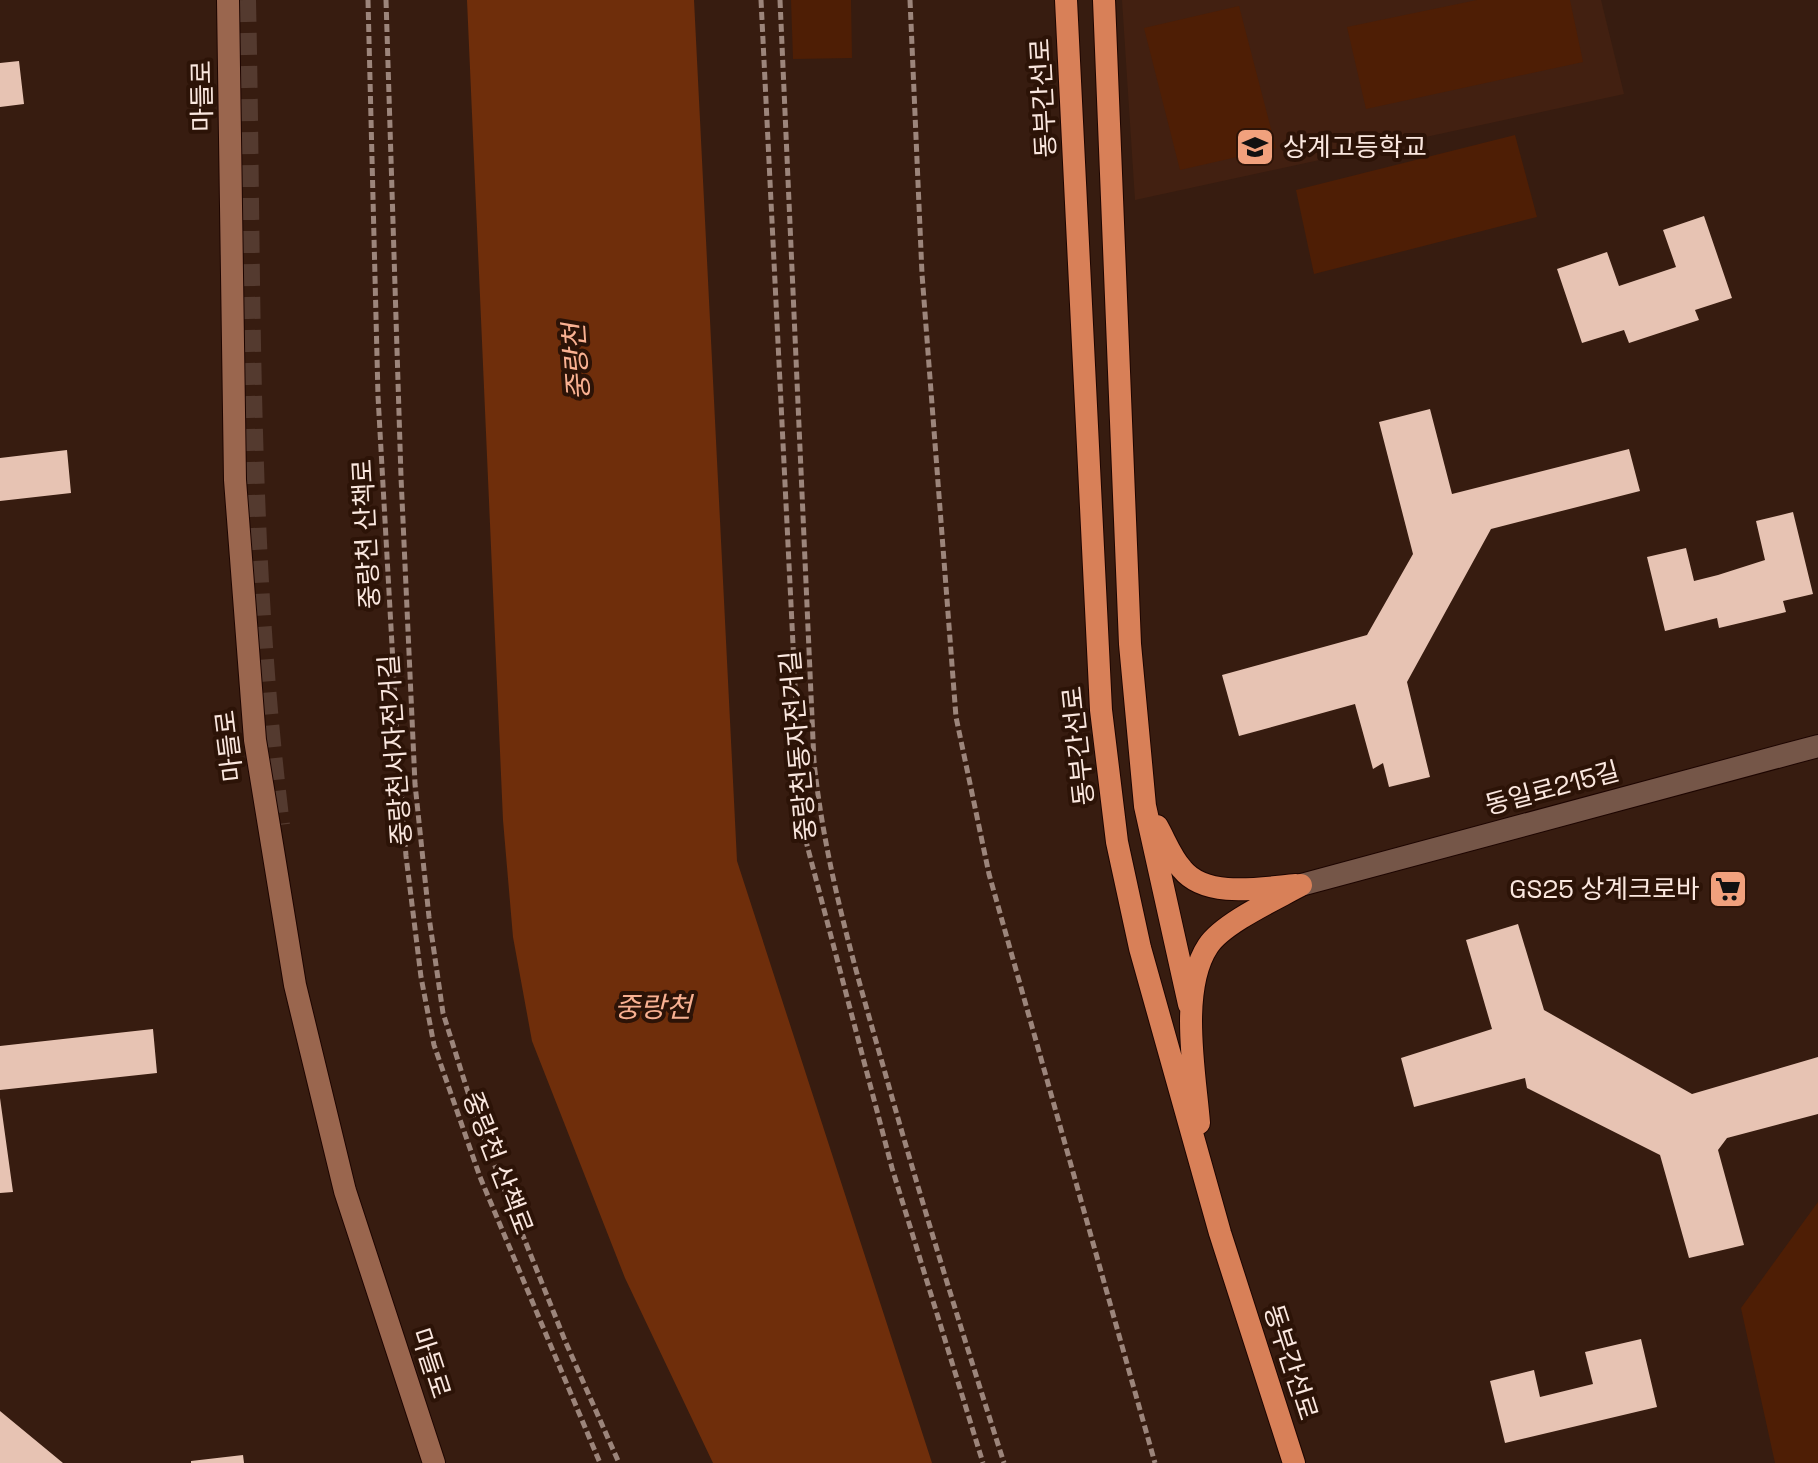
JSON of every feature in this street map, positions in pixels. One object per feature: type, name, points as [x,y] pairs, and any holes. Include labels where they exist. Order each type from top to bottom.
[{"type":"highway","name":"동부간선로","points":[[1066,0],[1100,695],[1115,827],[1140,948],[1204,1176],[1294,1463]]},
{"type":"highway","points":[[1104,0],[1125,562],[1145,806],[1189,1004],[1204,1176]]},
{"type":"highway","points":[[1145,806],[1183,871],[1205,884],[1243,890],[1301,885]]},
{"type":"highway","points":[[1189,1004],[1208,946],[1236,923],[1301,885]]},
{"type":"main road","name":"마들로","points":[[228,0],[235,480],[255,740],[295,985],[345,1191],[434,1463]]},
{"type":"street","name":"동일로215길","points":[[1301,885],[1818,746]]},
{"type":"path","name":"중랑천 산책로","points":[[368,0],[378,396],[397,734],[421,977],[434,1045],[475,1163],[600,1463]]},
{"type":"path","name":"중랑천서자전거길","points":[[386,0],[400,461],[415,784],[443,1013],[477,1121],[566,1343],[619,1463]]},
{"type":"path","points":[[761,0],[802,826],[892,1168],[983,1463]]},
{"type":"path","name":"중랑천동자전거길","points":[[780,0],[811,700],[819,814],[835,889],[876,1043],[933,1242],[1004,1463]]},
{"type":"path","points":[[910,0],[922,274],[956,717],[989,874],[1155,1463]]},
{"type":"shaded area","points":[[791,0],[851,0],[852,58],[793,59]]},
{"type":"shaded area","name":"상계고등학교","points":[[1122,0],[1601,0],[1624,94],[1135,200]]},
{"type":"shaded area","points":[[1477,0],[1570,0],[1583,62],[1366,109],[1347,27]]},
{"type":"shaded area","points":[[1239,6],[1276,148],[1180,170],[1144,28]]},
{"type":"shaded area","points":[[1515,135],[1537,217],[1314,274],[1296,190]]},
{"type":"shaded area","points":[[1818,1202],[1818,1463],[1775,1463],[1741,1308]]},
{"type":"water","name":"중랑천","points":[[467,0],[694,0],[737,861],[932,1463],[713,1463],[625,1278],[532,1041],[513,937],[503,820]]},
{"type":"building","points":[[19,61],[24,104],[0,107],[0,63]]},
{"type":"building","points":[[1704,216],[1732,298],[1695,310],[1699,320],[1629,343],[1624,330],[1582,343],[1557,269],[1607,252],[1619,286],[1676,267],[1663,230]]},
{"type":"building","points":[[1430,409],[1452,494],[1629,449],[1640,491],[1491,529],[1407,682],[1430,777],[1389,787],[1383,763],[1373,769],[1355,704],[1239,736],[1222,675],[1367,635],[1413,554],[1379,422]]},
{"type":"building","points":[[67,450],[71,493],[0,501],[0,458]]},
{"type":"building","points":[[1793,512],[1813,594],[1783,601],[1786,612],[1719,628],[1717,618],[1665,631],[1647,557],[1686,548],[1694,581],[1718,575],[1765,560],[1756,521]]},
{"type":"building","points":[[1518,924],[1544,1010],[1692,1094],[1818,1057],[1818,1114],[1727,1138],[1718,1150],[1744,1245],[1689,1258],[1660,1155],[1527,1088],[1525,1078],[1414,1107],[1401,1058],[1492,1029],[1466,940]]},
{"type":"building","points":[[153,1029],[157,1073],[0,1090],[0,1046]]},
{"type":"building","points":[[0,1098],[13,1192],[0,1193]]},
{"type":"building","points":[[1641,1339],[1657,1407],[1505,1443],[1490,1381],[1534,1370],[1540,1397],[1593,1384],[1585,1352]]},
{"type":"building","points":[[0,1411],[63,1463],[0,1463]]},
{"type":"building","points":[[243,1455],[244,1463],[191,1463],[191,1461]]},
{"type":"tunnel","points":[[245,0],[255,517],[260,620],[279,825]]},
{"type":"place","name":"상계고등학교","points":[[1255,147]]},
{"type":"place","name":"GS25 상계크로바","points":[[1728,889]]}]
